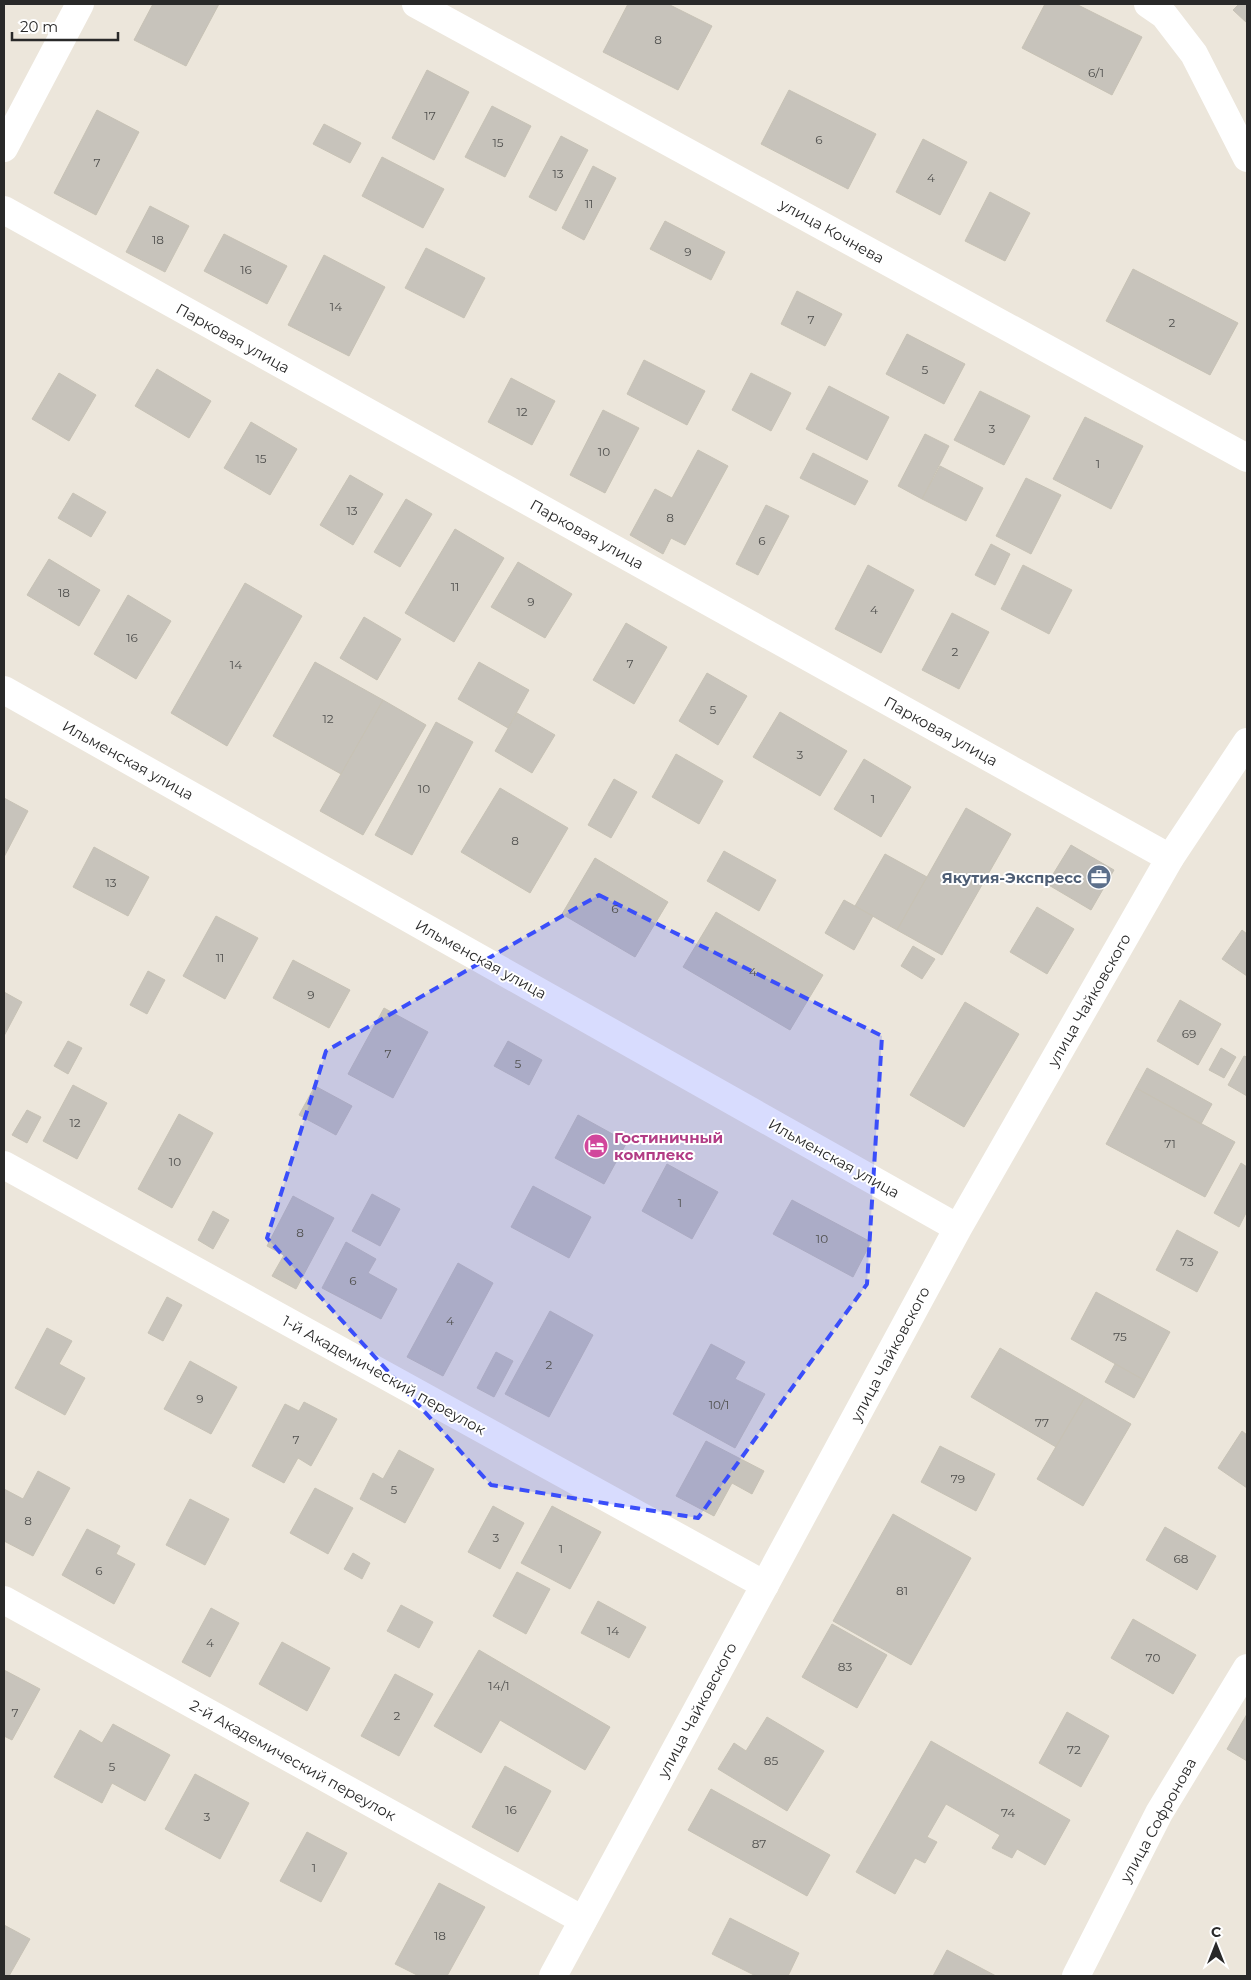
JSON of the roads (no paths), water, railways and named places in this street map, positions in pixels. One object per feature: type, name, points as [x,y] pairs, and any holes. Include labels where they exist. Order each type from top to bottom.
[{"type":"street","points":[[4,148],[80,4]]},
{"type":"street","name":"улица Кочнева","points":[[416,4],[1247,458]]},
{"type":"street","points":[[1148,4],[1164,15],[1194,54],[1247,158]]},
{"type":"street","name":"Парковая улица","points":[[4,210],[1170,858]]},
{"type":"street","name":"Ильменская улица","points":[[4,690],[958,1228]]},
{"type":"street","name":"улица Чайковского","points":[[553,1976],[958,1228],[1170,858],[1247,742]]},
{"type":"street","name":"1-й Академический переулок","points":[[4,1165],[765,1585]]},
{"type":"street","name":"2-й Академический переулок","points":[[4,1600],[583,1920]]},
{"type":"street","name":"улица Софронова","points":[[1076,1976],[1159,1813],[1247,1668]]},
{"type":"place","name":"Якутия-Экспресс","points":[[1099,877]]},
{"type":"place","name":"Гостиничный комплекс","points":[[596,1146]]}]
